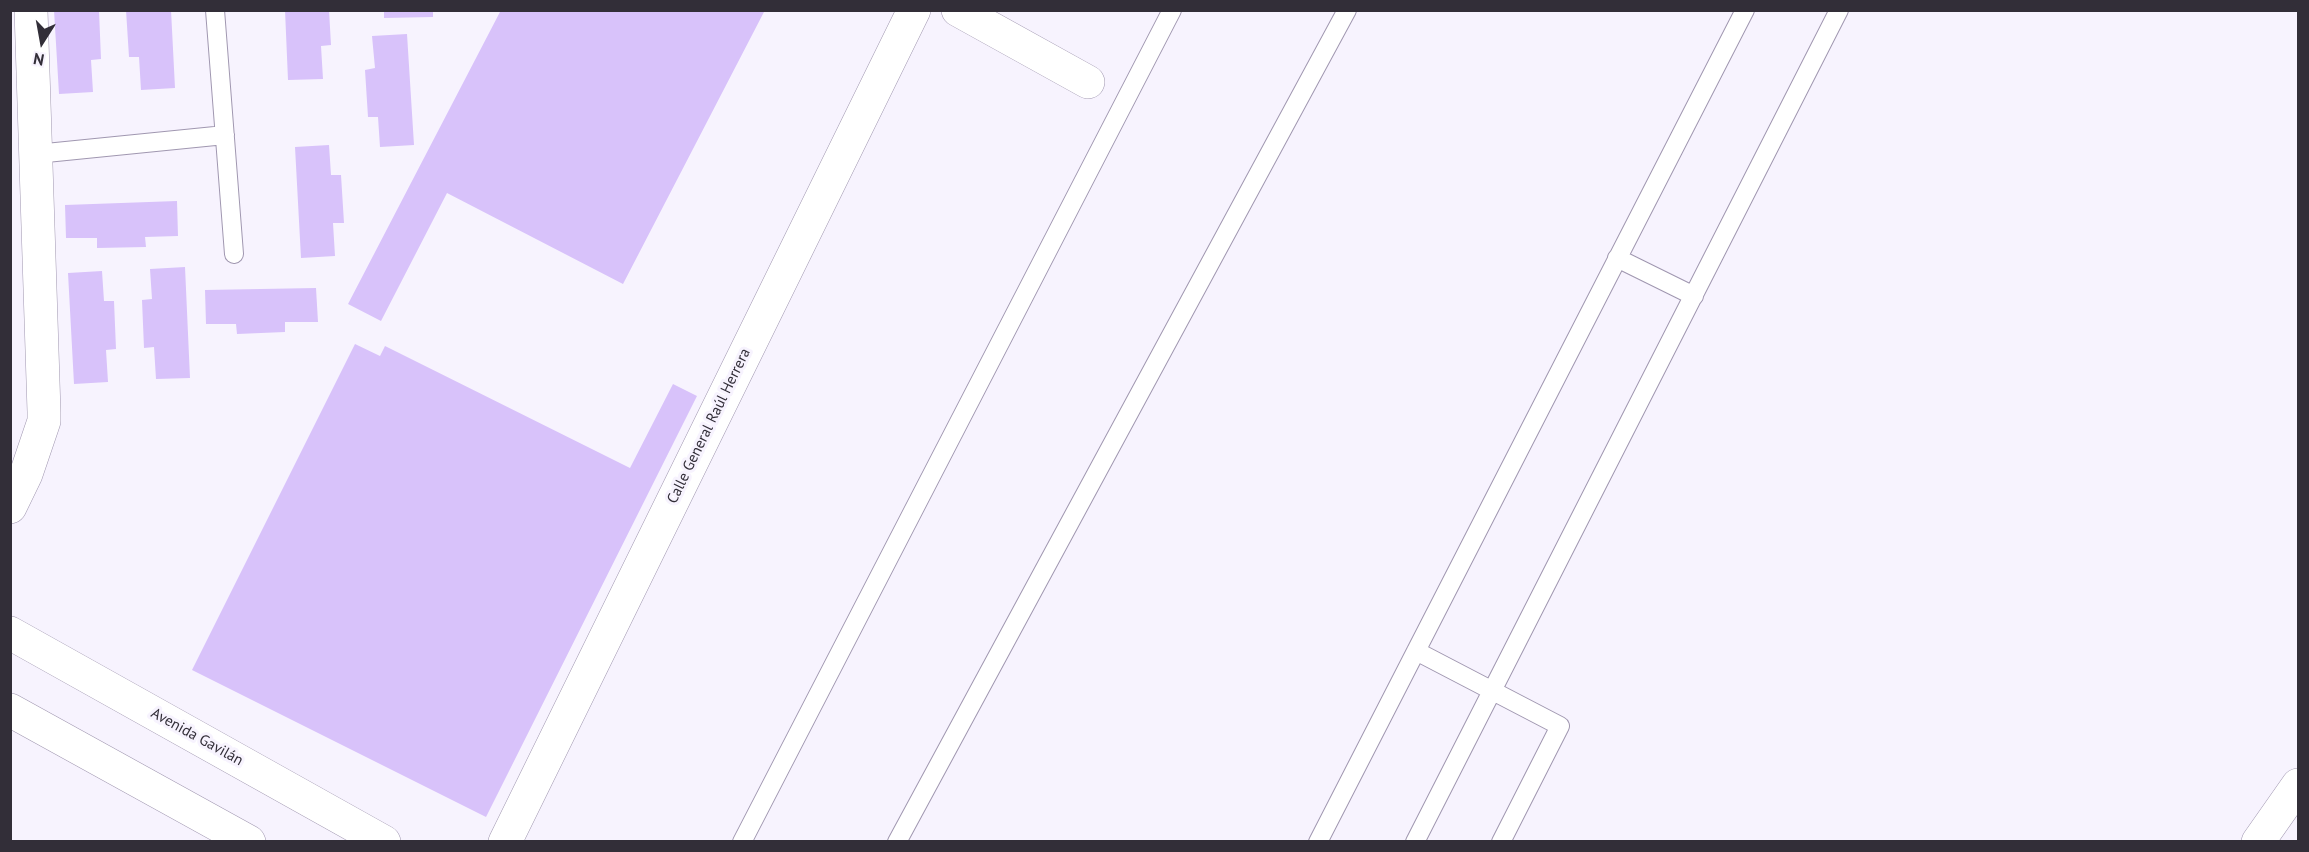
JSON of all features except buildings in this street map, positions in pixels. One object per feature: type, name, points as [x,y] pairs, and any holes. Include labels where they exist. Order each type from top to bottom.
[{"type":"street","points":[[10,507],[26,474],[44,421],[31,10]]},
{"type":"street","name":"Calle General Raúl Herrera","points":[[505,842],[914,10]]},
{"type":"street","points":[[958,10],[1088,82]]},
{"type":"street","name":"Avenida Gavilán","points":[[10,633],[384,842]]},
{"type":"street","points":[[10,710],[249,842]]},
{"type":"street","points":[[2258,842],[2298,785]]},
{"type":"lane","points":[[215,10],[234,254]]},
{"type":"lane","points":[[742,842],[1172,10]]},
{"type":"lane","points":[[897,842],[1347,10]]},
{"type":"lane","points":[[1318,842],[1745,10]]},
{"type":"lane","points":[[1415,842],[1839,10]]},
{"type":"lane","points":[[36,154],[225,135]]},
{"type":"lane","points":[[1617,258],[1694,296]]},
{"type":"lane","points":[[1416,651],[1560,726],[1501,842]]}]
